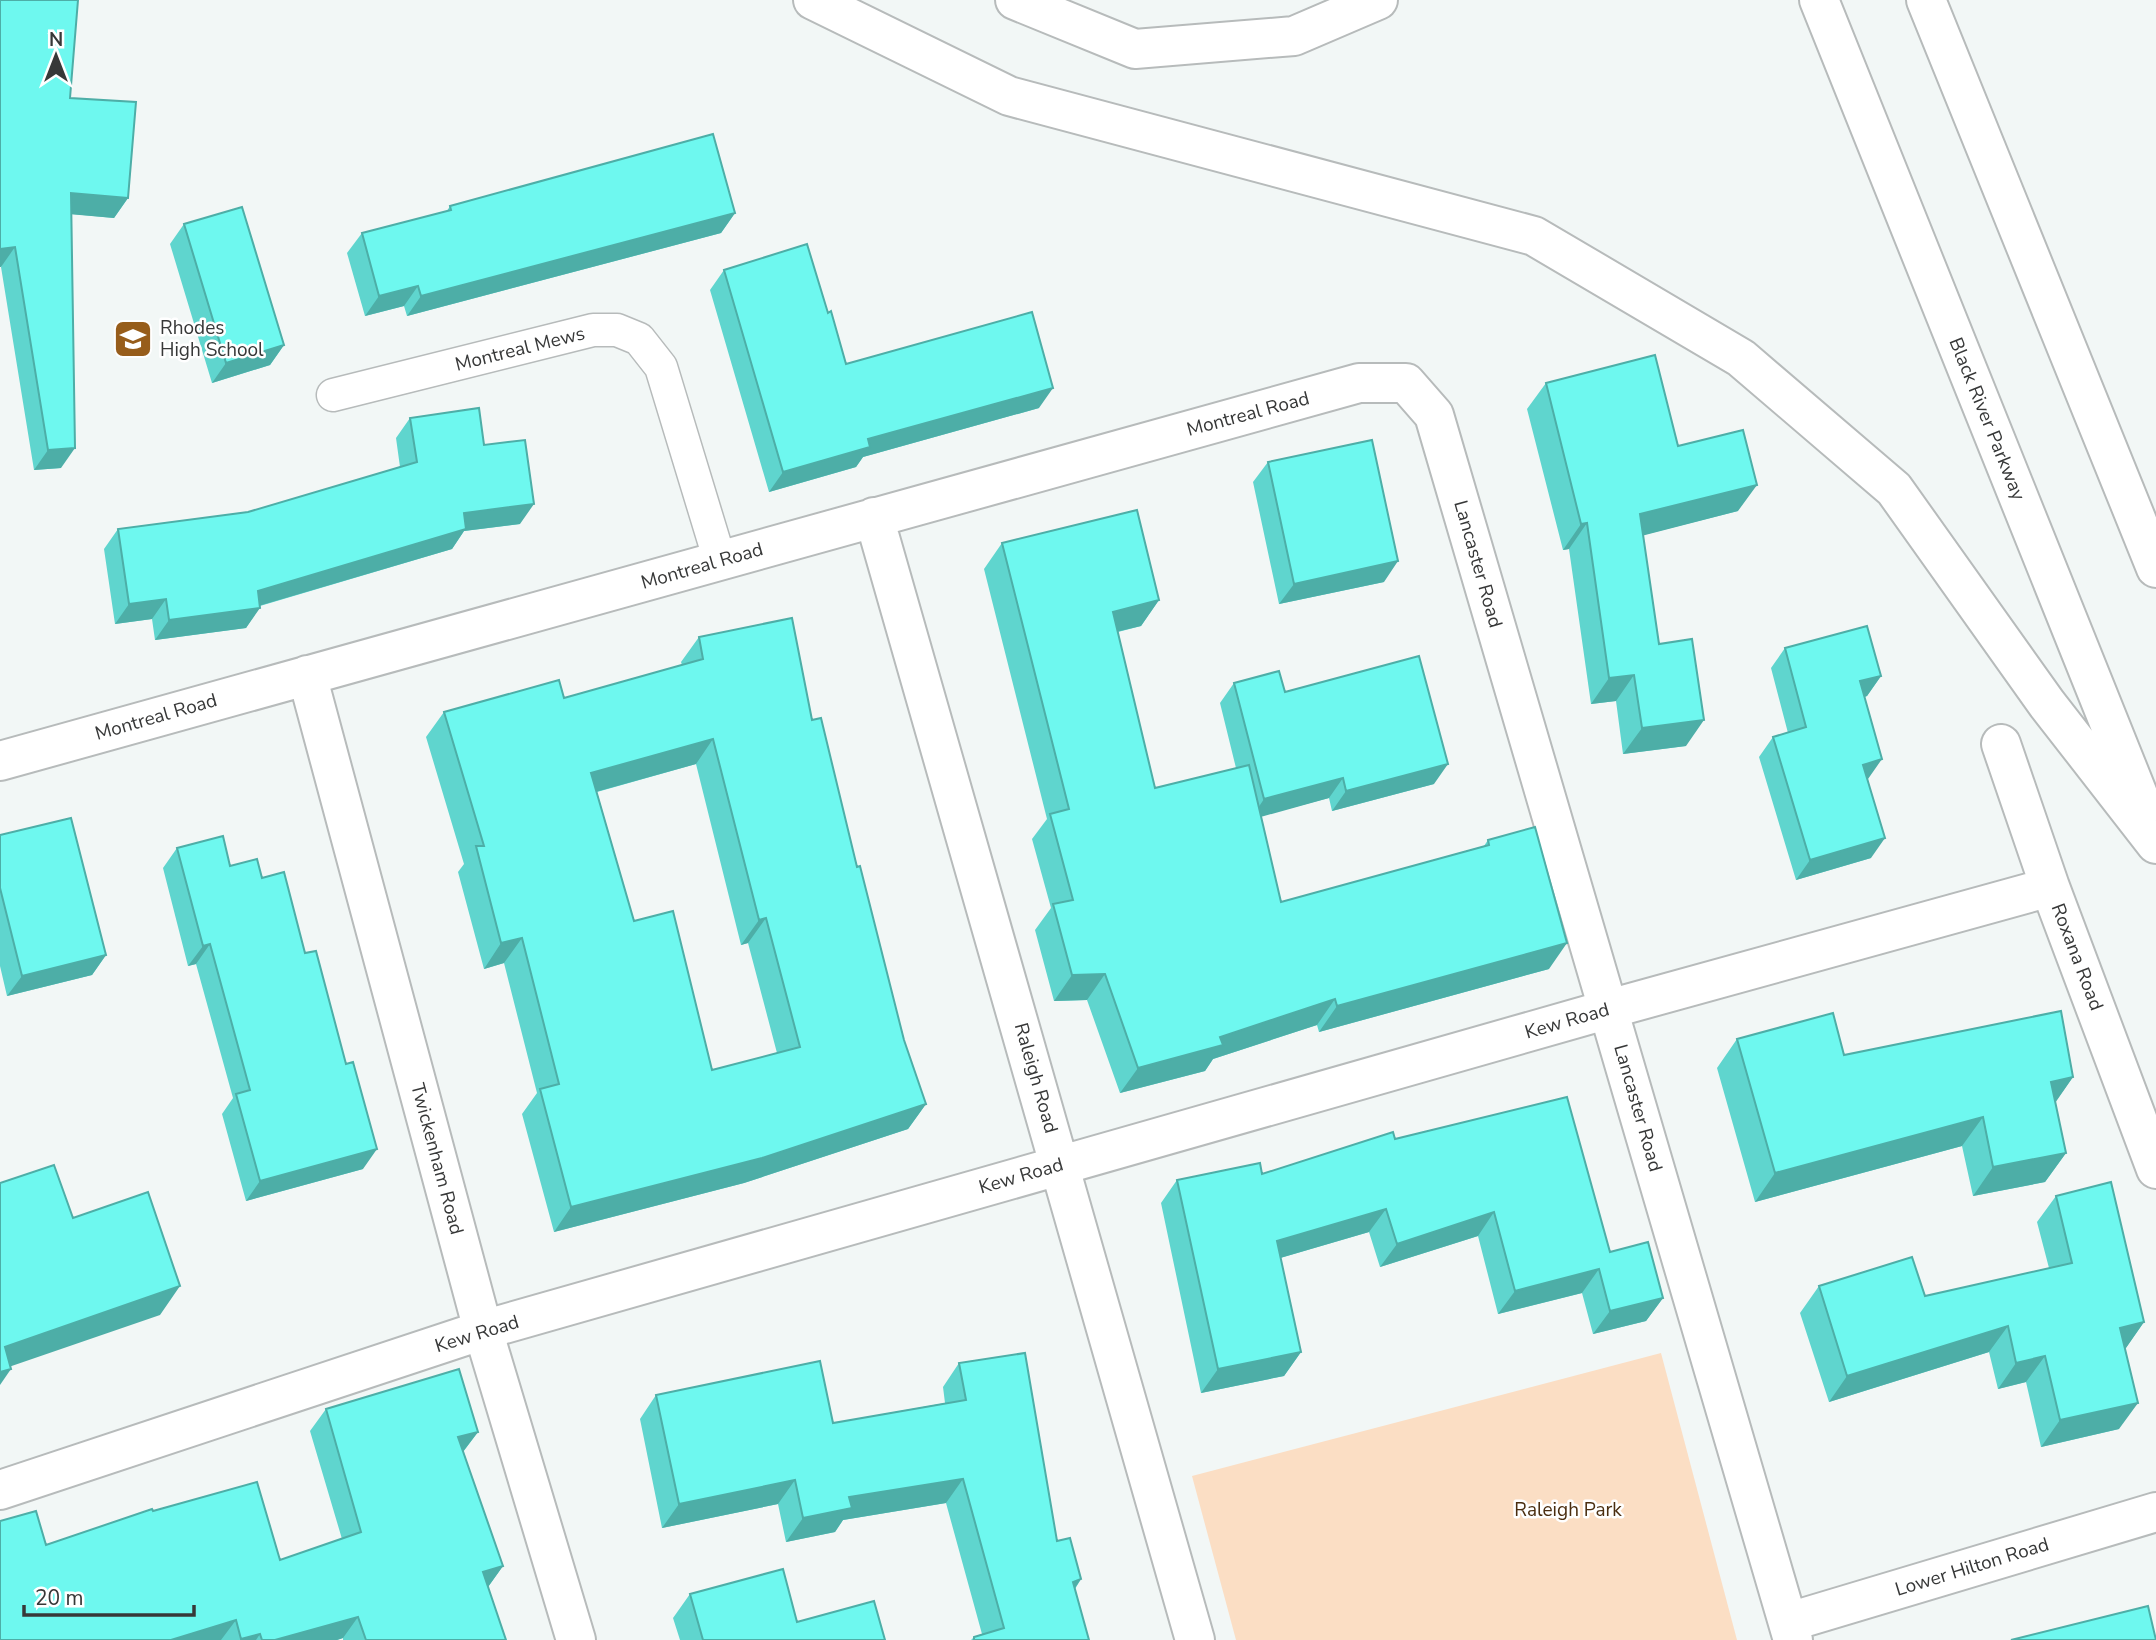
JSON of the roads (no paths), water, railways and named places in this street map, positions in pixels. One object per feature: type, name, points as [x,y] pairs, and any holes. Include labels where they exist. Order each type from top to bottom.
[{"type":"main road","points":[[813,0],[1009,96],[1534,236],[1741,358],[1894,489],[2047,704],[2156,844]]},
{"type":"main road","points":[[1015,0],[1135,49],[1294,36],[1378,0]]},
{"type":"main road","name":"Black River Parkway","points":[[1819,0],[2156,838]]},
{"type":"main road","points":[[1926,0],[2156,568]]},
{"type":"main road","name":"Montreal Road","points":[[0,761],[1359,383],[1406,383]]},
{"type":"main road","name":"Lancaster Road","points":[[1406,383],[1434,415],[1791,1631]]},
{"type":"main road","name":"Raleigh Road","points":[[874,517],[1195,1640]]},
{"type":"main road","name":"Twickenham Road","points":[[307,675],[483,1331],[576,1640]]},
{"type":"main road","name":"Roxana Road","points":[[2001,744],[2050,887],[2156,1170]]},
{"type":"main road","name":"Kew Road","points":[[0,1490],[483,1331],[1609,1009],[2050,887]]},
{"type":"main road","name":"Lower Hilton Road","points":[[1791,1631],[2156,1512]]},
{"type":"lane","name":"Montreal Mews","points":[[333,396],[593,330],[617,330],[639,339],[661,367],[720,561]]},
{"type":"place","name":"Rhodes High School","points":[[133,339]]},
{"type":"park label","name":"Raleigh Park","points":[[1568,1510]]}]
